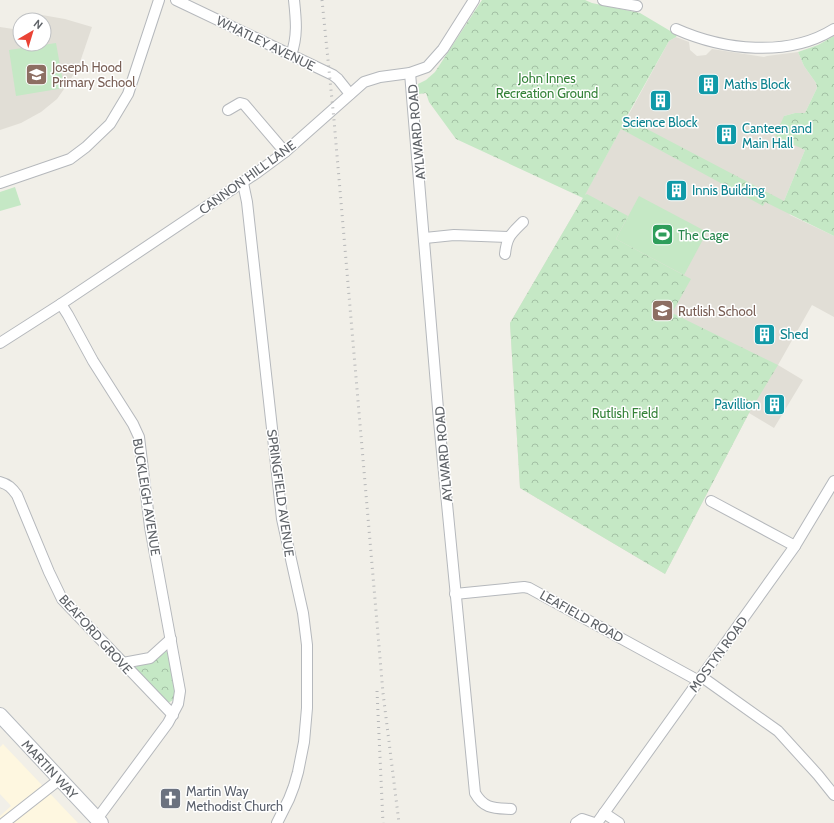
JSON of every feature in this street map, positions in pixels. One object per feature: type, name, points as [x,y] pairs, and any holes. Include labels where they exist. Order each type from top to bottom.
[{"type":"main road","name":"MARTIN WAY","points":[[0,715],[99,821]]},
{"type":"street","points":[[0,183],[70,159],[86,147],[110,124],[128,94],[159,0]]},
{"type":"street","name":"WHATLEY AVENUE","points":[[176,0],[333,75],[350,94]]},
{"type":"street","points":[[292,55],[296,38],[294,0]]},
{"type":"street","name":"CANNON HILL LANE","points":[[0,343],[242,183],[285,152],[364,82],[371,79],[410,73],[431,64],[443,49],[474,0]]},
{"type":"street","points":[[603,0],[637,6]]},
{"type":"street","points":[[676,29],[698,38],[716,43],[765,48],[808,40],[834,29]]},
{"type":"street","name":"AYLWARD ROAD","points":[[410,73],[425,238],[439,421],[475,793],[479,800],[490,807],[511,809]]},
{"type":"street","points":[[228,110],[240,103],[244,104],[285,152]]},
{"type":"street","name":"SPRINGFIELD AVENUE","points":[[242,183],[247,202],[282,519],[303,613],[307,645],[308,708],[303,750],[292,792],[277,823]]},
{"type":"street","points":[[505,254],[508,237],[523,222]]},
{"type":"street","points":[[425,238],[454,235],[508,237]]},
{"type":"street","name":"BUCKLEIGH AVENUE","points":[[61,304],[93,361],[133,424],[139,437],[150,527],[180,691],[178,704],[172,715],[99,821]]},
{"type":"street","name":"MOSTYN ROAD","points":[[597,823],[795,546],[834,481]]},
{"type":"street","name":"BEAFORD GROVE","points":[[0,482],[11,487],[17,495],[49,572],[62,599],[172,715]]},
{"type":"street","points":[[711,501],[795,546]]},
{"type":"street","name":"LEAFIELD ROAD","points":[[455,594],[524,587],[529,588],[700,679],[778,731],[818,774],[834,795]]},
{"type":"street","points":[[123,663],[150,658],[171,639]]},
{"type":"street","points":[[4,823],[60,780]]},
{"type":"street","points":[[604,813],[619,823]]},
{"type":"street","points":[[576,823],[582,819],[594,823]]},
{"type":"shaded area","name":"Joseph Hood Primary School","points":[[52,17],[92,27],[79,65],[57,99],[41,112],[21,123],[0,130],[0,27],[12,29],[12,52],[52,52]]},
{"type":"shaded area","name":"Rutlish School","points":[[676,37],[689,42],[690,50],[697,56],[706,55],[712,49],[764,57],[798,52],[804,66],[816,83],[817,88],[805,113],[795,113],[784,116],[805,150],[784,201],[790,215],[834,236],[834,317],[812,305],[778,365],[803,380],[774,428],[749,413],[665,574],[520,488],[510,323],[583,198],[669,41]]},
{"type":"shaded area","points":[[3,744],[78,823],[0,823],[0,816],[11,806],[0,794],[0,747]]},
{"type":"green space","points":[[482,0],[585,0],[592,3],[640,13],[677,35],[669,41],[626,118],[784,201],[805,150],[775,136],[784,116],[795,113],[805,113],[817,88],[816,83],[804,66],[798,52],[818,45],[834,36],[834,236],[765,202],[763,206],[621,129],[585,195],[587,194],[628,216],[616,239],[691,279],[672,313],[778,365],[749,413],[665,574],[520,488],[510,323],[583,198],[456,139],[429,102],[426,93],[419,94],[418,84],[426,80],[435,72]]},
{"type":"green space","points":[[56,43],[64,88],[16,96],[9,50],[12,50],[12,52],[52,52],[52,44]]},
{"type":"green space","points":[[15,187],[21,205],[0,211],[0,192]]},
{"type":"green space","name":"The Cage","points":[[639,196],[707,232],[684,275],[616,239]]},
{"type":"green space","points":[[164,651],[168,652],[174,673],[176,689],[172,700],[167,703],[136,671],[135,668]]},
{"type":"railway","points":[[322,0],[334,120],[383,693],[399,823]]},
{"type":"railway","points":[[377,691],[383,823]]},
{"type":"place","name":"Joseph Hood Primary School","points":[[37,74]]},
{"type":"place","name":"Maths Block","points":[[709,84]]},
{"type":"place","name":"Science Block","points":[[660,100]]},
{"type":"place","name":"Canteen and Main Hall","points":[[726,135]]},
{"type":"place","name":"Innis Building","points":[[677,190]]},
{"type":"place","name":"The Cage","points":[[662,235]]},
{"type":"place","name":"Rutlish School","points":[[663,311]]},
{"type":"place","name":"Shed","points":[[765,334]]},
{"type":"place","name":"Pavillion","points":[[775,404]]},
{"type":"place","name":"Martin Way Methodist Church","points":[[171,798]]},
{"type":"park label","name":"John Innes Recreation Ground","points":[[547,86]]},
{"type":"park label","name":"Rutlish Field","points":[[625,413]]}]
